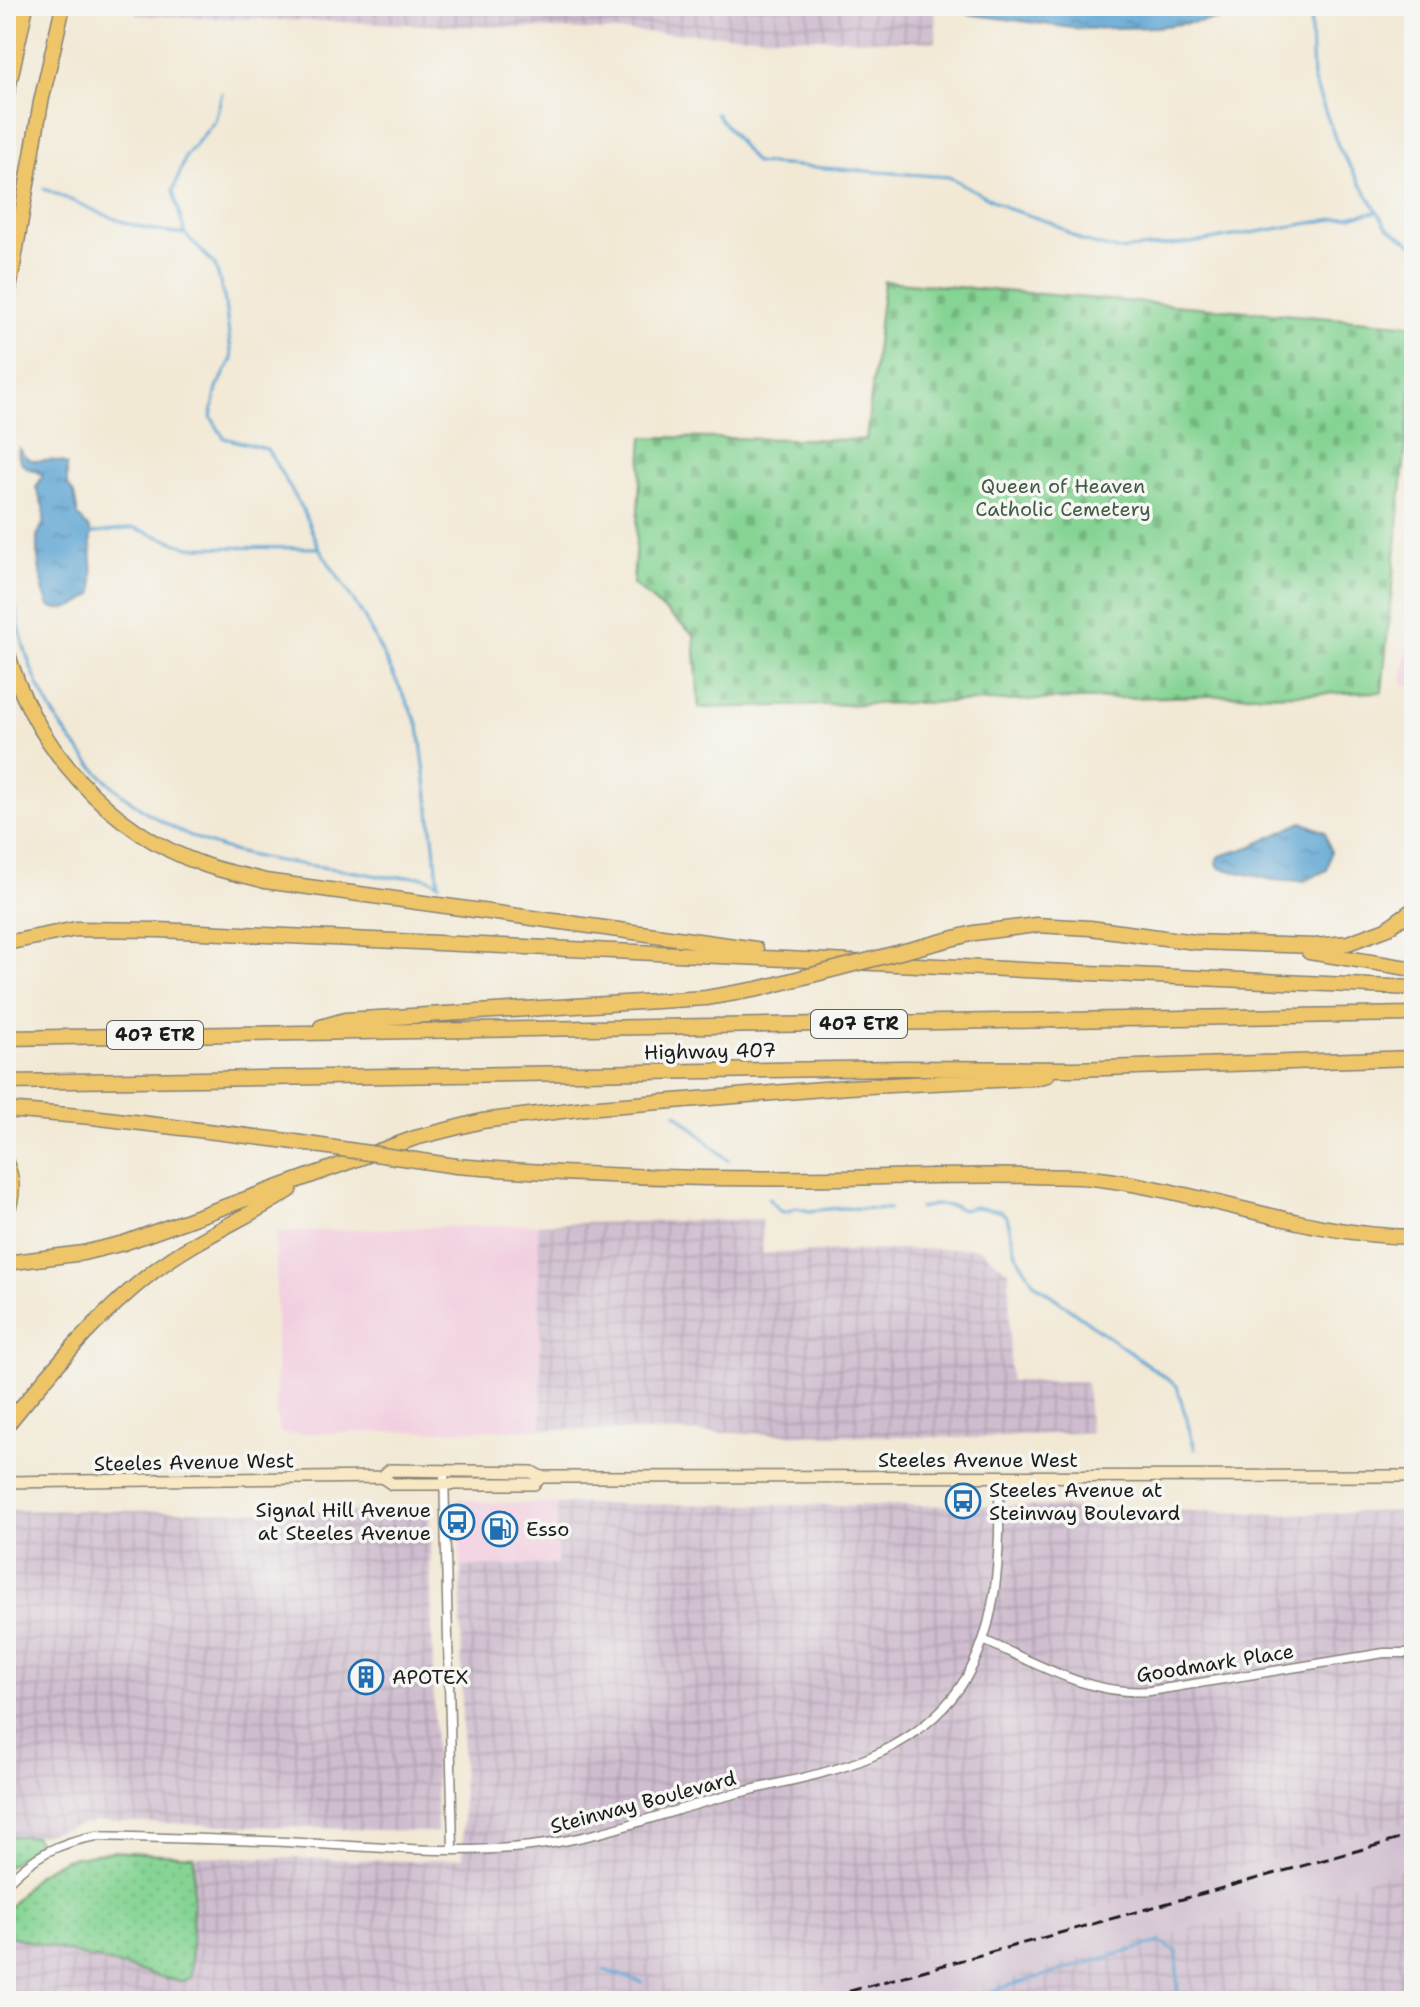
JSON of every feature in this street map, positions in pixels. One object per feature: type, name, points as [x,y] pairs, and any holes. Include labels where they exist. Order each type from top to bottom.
[{"type":"highway","points":[[6,98],[26,6]]},
{"type":"highway","points":[[6,307],[41,102],[63,6]]},
{"type":"highway","points":[[6,647],[12,669],[44,736],[75,777],[114,814],[154,840],[204,865],[265,881],[750,948],[796,959]]},
{"type":"highway","points":[[304,1032],[345,1020],[706,998],[758,989],[974,933],[1036,925],[1090,928],[1195,942],[1269,946],[1348,943],[1386,929],[1414,909]]},
{"type":"highway","points":[[6,943],[76,929],[159,930],[1414,988]]},
{"type":"highway","points":[[1269,946],[1414,969]]},
{"type":"highway","name":"Highway 407","points":[[6,1038],[1414,1014]]},
{"type":"highway","name":"Highway 407","points":[[6,1082],[903,1068],[1075,1069],[1414,1058]]},
{"type":"highway","points":[[6,1263],[83,1253],[124,1243],[415,1138],[482,1121],[586,1108],[832,1088],[1035,1078],[1075,1069]]},
{"type":"highway","points":[[6,1110],[92,1117],[288,1141],[456,1166],[574,1175],[837,1178],[962,1174],[1092,1178],[1347,1230],[1414,1237]]},
{"type":"highway","points":[[6,1163],[12,1187],[6,1213]]},
{"type":"highway","points":[[6,1426],[87,1332],[154,1271],[318,1172]]},
{"type":"main road","name":"Steeles Avenue West","points":[[382,1477],[390,1470],[532,1472],[541,1477],[1414,1476]]},
{"type":"main road","name":"Steeles Avenue West","points":[[6,1482],[382,1477],[392,1484],[534,1484],[541,1477]]},
{"type":"street","points":[[444,1471],[453,1849]]},
{"type":"street","name":"Steinway Boulevard","points":[[6,1884],[53,1847],[97,1836],[453,1849],[527,1847],[585,1838],[870,1758],[893,1748],[940,1712],[974,1664],[990,1617],[996,1570],[999,1478]]},
{"type":"street","name":"Goodmark Place","points":[[983,1640],[1064,1676],[1118,1692],[1150,1691],[1384,1653],[1414,1653]]},
{"type":"shaded area","points":[[138,6],[935,6],[936,42],[136,15]]},
{"type":"shaded area","points":[[1414,583],[1414,685],[1402,684]]},
{"type":"shaded area","points":[[762,1219],[763,1253],[979,1248],[1009,1272],[1010,1381],[1086,1381],[1090,1432],[975,1438],[542,1429],[538,1224]]},
{"type":"shaded area","points":[[538,1224],[542,1429],[281,1434],[276,1416],[276,1232]]},
{"type":"shaded area","points":[[458,1499],[557,1504],[557,1564],[461,1567]]},
{"type":"shaded area","points":[[557,1504],[1016,1506],[1280,1514],[1414,1511],[1414,1820],[769,2001],[198,2001],[198,1997],[190,1997],[187,2001],[6,2001],[6,1935],[69,1952],[191,1977],[194,1856],[414,1861],[463,1858],[461,1567],[557,1564]]},
{"type":"shaded area","points":[[6,1510],[429,1513],[437,1832],[97,1821],[34,1836],[6,1836]]},
{"type":"shaded area","points":[[1414,1820],[1414,1866],[931,2001],[769,2001]]},
{"type":"shaded area","points":[[1414,1866],[1414,2001],[931,2001],[1186,1929]]},
{"type":"green space","name":"Queen of Heaven Catholic Cemetery","points":[[884,281],[1414,325],[1414,359],[1382,692],[699,708],[694,635],[633,584],[643,437],[866,440]]},
{"type":"green space","points":[[6,1836],[34,1836],[39,1843],[6,1868]]},
{"type":"green space","points":[[112,1851],[194,1856],[191,1977],[180,1982],[6,1935],[6,1911],[36,1875],[65,1859]]},
{"type":"water","points":[[957,6],[1331,6],[1323,11],[1316,8],[1156,27],[1080,29],[968,14]]},
{"type":"water","points":[[19,448],[29,459],[67,465],[67,484],[74,494],[78,515],[90,530],[94,593],[73,607],[61,609],[49,606],[43,590],[37,536],[44,522],[44,509],[36,488],[43,475],[21,462]]},
{"type":"water","points":[[1302,822],[1325,832],[1331,851],[1327,870],[1304,881],[1273,880],[1220,868],[1216,862],[1220,856],[1250,847]]},
{"type":"waterway","points":[[1310,6],[1313,79],[1339,148],[1387,227],[1414,245]]},
{"type":"waterway","points":[[222,93],[215,121],[186,156],[173,191],[185,234],[215,265],[224,296],[232,359],[217,388],[211,417],[224,438],[267,449],[302,508],[319,548],[363,615],[419,726],[439,884]]},
{"type":"waterway","points":[[716,113],[755,163],[949,177],[1009,209],[1052,223],[1082,241],[1117,250],[1192,243],[1376,212]]},
{"type":"waterway","points":[[44,189],[130,224],[185,234]]},
{"type":"waterway","points":[[90,534],[134,528],[189,547],[319,548]]},
{"type":"waterway","points":[[6,599],[15,605],[24,647],[39,687],[60,724],[85,757],[114,787],[148,813],[185,833],[241,853],[382,877],[420,877],[439,884]]},
{"type":"waterway","points":[[676,1113],[729,1161]]},
{"type":"waterway","points":[[768,1198],[780,1211],[786,1212],[796,1208],[809,1211],[889,1209]]},
{"type":"waterway","points":[[920,1208],[934,1205],[963,1210],[974,1207],[1000,1211],[1007,1217],[1016,1254],[1034,1283],[1177,1386],[1195,1449]]},
{"type":"waterway","points":[[956,2001],[1160,1942],[1177,1952],[1178,2001]]},
{"type":"waterway","points":[[604,1970],[642,1982]]},
{"type":"railway","points":[[814,2001],[1414,1835]]},
{"type":"place","name":"Steeles Avenue at Steinway Boulevard","points":[[963,1501]]},
{"type":"place","name":"Signal Hill Avenue at Steeles Avenue","points":[[457,1522]]},
{"type":"place","name":"Esso","points":[[500,1529]]},
{"type":"place","name":"APOTEX","points":[[366,1677]]}]
